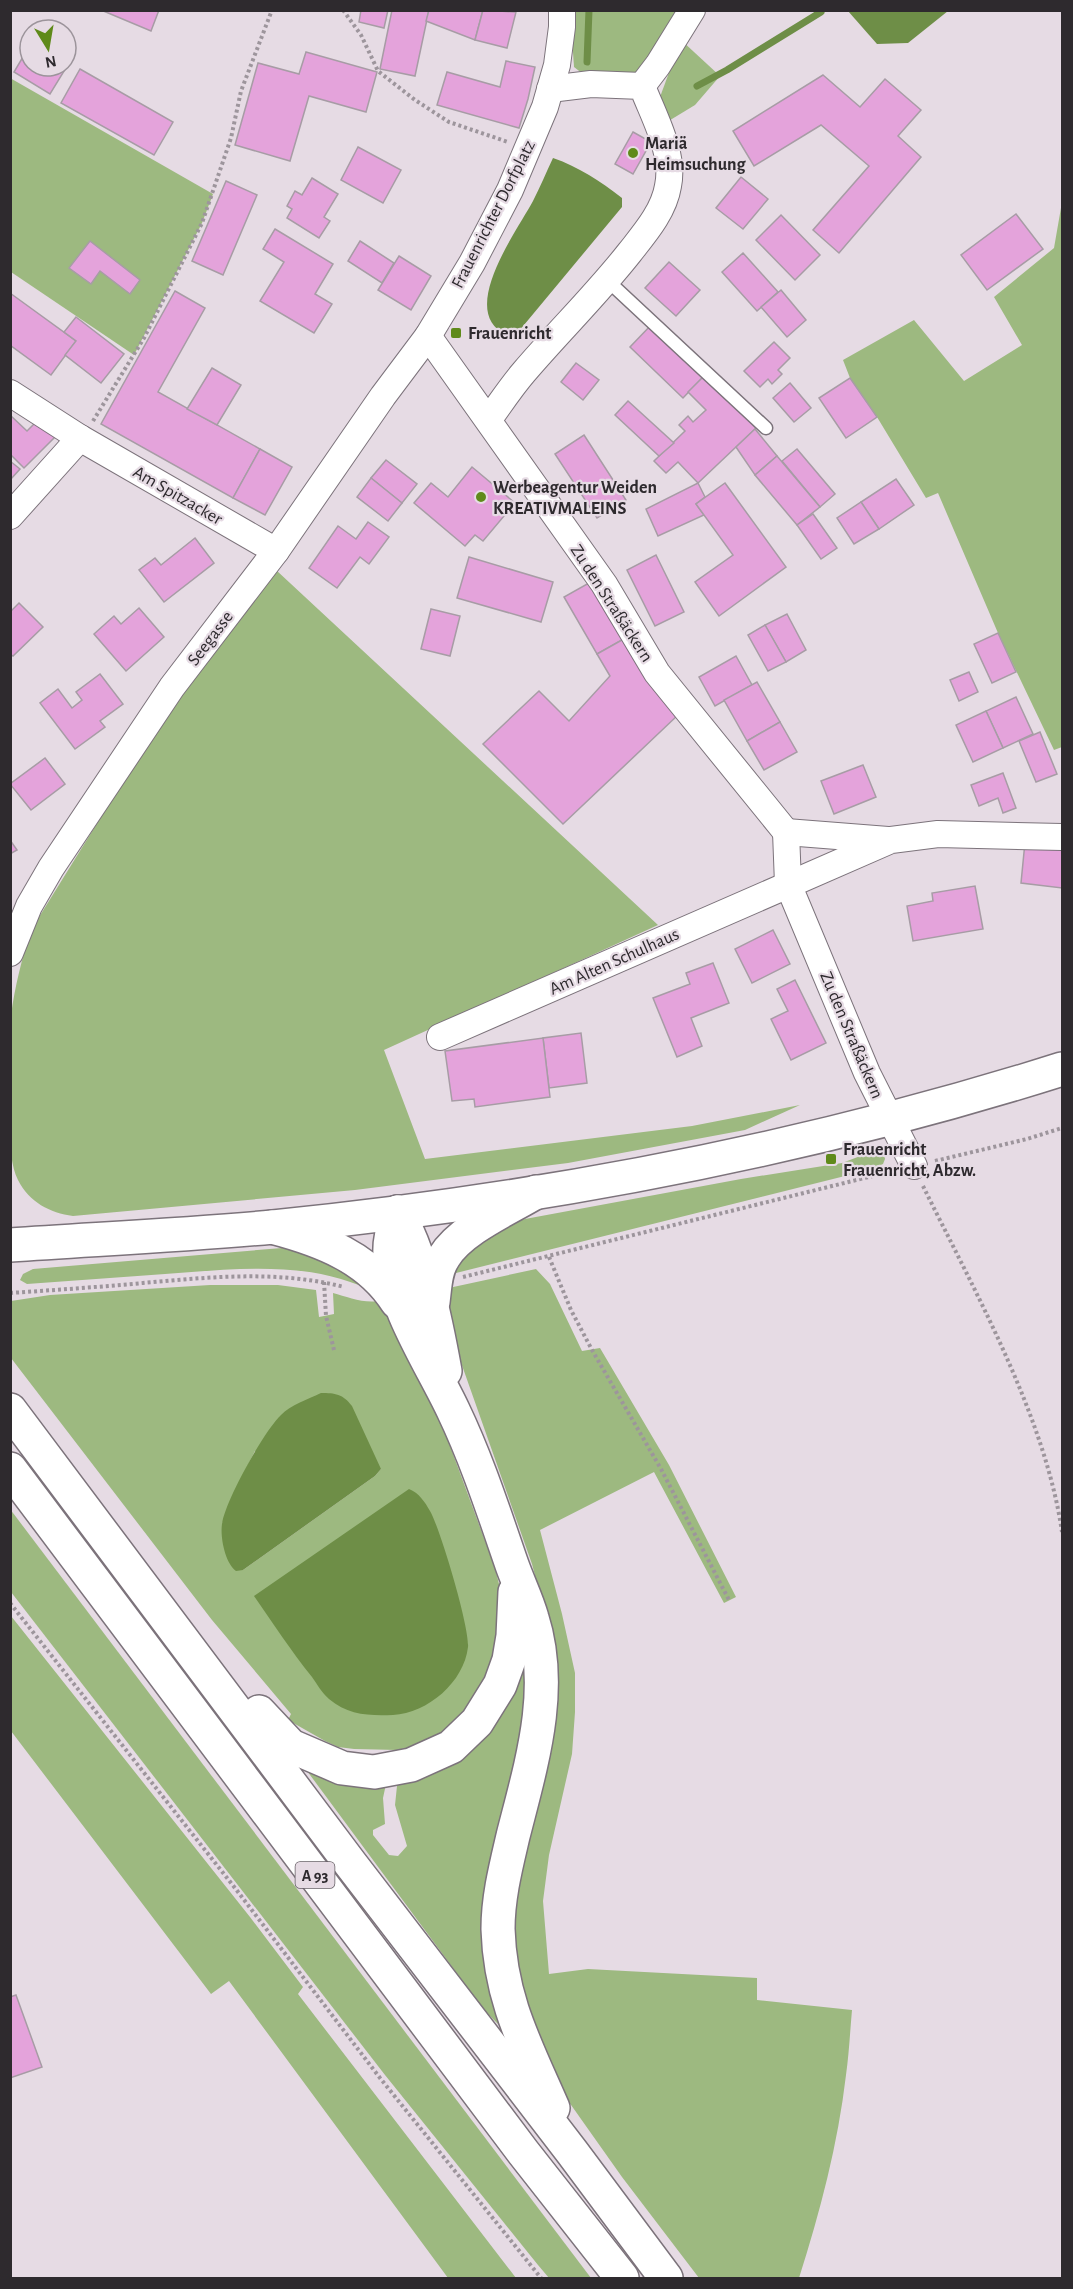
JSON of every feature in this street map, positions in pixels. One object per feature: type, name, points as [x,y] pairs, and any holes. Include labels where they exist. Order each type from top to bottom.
[{"type":"main road","points":[[10,1245],[272,1227],[398,1212],[676,1169],[889,1119],[1062,1069]]},
{"type":"main road","points":[[420,1310],[443,1257],[451,1248],[481,1225],[536,1192]]},
{"type":"main road","points":[[398,1212],[391,1235],[390,1254],[393,1275],[420,1310],[430,1368],[453,1410],[489,1497],[533,1618],[538,1646],[541,1697],[534,1754],[500,1899],[500,1953],[511,2009],[519,2034],[572,2152]]},
{"type":"main road","points":[[272,1227],[325,1243],[370,1269],[387,1286],[420,1310]]},
{"type":"main road","name":"A 93","points":[[10,1410],[343,1854],[666,2278]]},
{"type":"main road","name":"A 93","points":[[10,1469],[523,2152],[622,2278]]},
{"type":"main road","points":[[162,1611],[291,1746],[342,1768],[374,1772],[411,1765],[451,1747],[477,1722],[500,1685],[509,1660],[513,1636],[516,1576]]},
{"type":"street","name":"Frauenrichter Dorfplatz","points":[[428,336],[471,263],[510,190],[528,149],[550,89],[558,56],[562,10]]},
{"type":"street","points":[[642,86],[658,65],[692,10]]},
{"type":"street","points":[[550,89],[591,84],[642,86]]},
{"type":"street","points":[[489,419],[523,373],[608,281],[647,231],[663,203],[669,185],[669,166],[666,150],[642,86]]},
{"type":"street","name":"Zu den Straßäckern","points":[[428,336],[489,419],[604,585],[657,673],[786,832]]},
{"type":"street","name":"Seegasse","points":[[10,953],[29,906],[51,868],[172,687],[276,551],[383,396],[428,336]]},
{"type":"street","name":"Am Spitzacker","points":[[10,393],[80,438],[276,551]]},
{"type":"street","points":[[10,516],[80,438]]},
{"type":"street","points":[[788,884],[786,832],[891,840]]},
{"type":"street","name":"Am Alten Schulhaus","points":[[440,1037],[891,840],[938,834],[1062,837]]},
{"type":"street","name":"Zu den Straßäckern","points":[[788,884],[867,1073],[914,1166]]},
{"type":"lane","points":[[608,281],[766,428]]},
{"type":"path","points":[[80,438],[98,414],[144,338],[202,223],[231,138],[241,91],[272,10]]},
{"type":"path","points":[[343,10],[361,35],[378,70],[415,100],[449,122],[528,149]]},
{"type":"path","points":[[1062,1128],[1027,1139],[914,1166],[1010,1367],[1052,1481],[1062,1532]]},
{"type":"path","points":[[549,1257],[571,1310],[661,1469],[729,1600]]},
{"type":"path","points":[[324,1282],[326,1316],[334,1350]]},
{"type":"path","points":[[10,1603],[242,1897],[380,2078],[541,2278]]},
{"type":"shaded area","points":[[576,11],[683,11],[635,75],[583,74],[574,67],[572,38]]},
{"type":"shaded area","points":[[848,11],[948,11],[908,43],[877,44]]},
{"type":"shaded area","points":[[681,40],[720,76],[695,105],[667,122],[660,97]]},
{"type":"shaded area","points":[[10,78],[213,194],[202,223],[134,355],[11,272]]},
{"type":"shaded area","points":[[553,158],[580,170],[606,186],[622,198],[622,207],[519,331],[507,335],[493,324],[487,309],[489,291],[504,251],[533,201]]},
{"type":"shaded area","points":[[1062,202],[1062,747],[1054,750],[998,633],[938,493],[926,498],[877,417],[850,378],[843,360],[914,320],[964,381],[1022,345],[994,297],[1054,248]]},
{"type":"shaded area","points":[[262,557],[658,925],[384,1050],[425,1159],[692,1126],[800,1105],[745,1130],[568,1163],[355,1190],[73,1216],[48,1209],[28,1194],[18,1180],[11,1156],[10,1029],[17,983],[31,930]]},
{"type":"shaded area","points":[[876,1150],[884,1153],[885,1159],[883,1164],[869,1170],[448,1275],[489,1231],[525,1219],[741,1179],[842,1163]]},
{"type":"shaded area","points":[[282,1248],[334,1261],[368,1289],[319,1274],[268,1269],[216,1270],[27,1284],[20,1280],[23,1274],[33,1269]]},
{"type":"shaded area","points":[[536,1269],[550,1284],[582,1351],[600,1348],[669,1465],[736,1597],[724,1603],[654,1472],[540,1530],[575,1673],[572,1754],[549,1855],[543,1901],[549,1974],[588,1969],[757,1978],[757,2000],[852,2010],[843,2101],[838,2127],[821,2203],[799,2278],[699,2278],[622,2177],[564,2095],[532,2034],[509,1943],[538,1587],[532,1564],[452,1337],[444,1289]]},
{"type":"shaded area","points":[[210,1285],[278,1285],[316,1290],[319,1317],[334,1314],[333,1293],[364,1301],[382,1300],[442,1424],[495,1568],[500,1588],[496,1671],[453,1728],[426,1743],[398,1750],[354,1749],[338,1747],[288,1720],[291,1714],[212,1620],[11,1358],[11,1301],[50,1295]],"holes":[[[255,1451],[381,1469],[375,1476],[243,1570],[222,1524],[231,1499]]]},
{"type":"shaded area","points":[[321,1393],[338,1395],[352,1406],[381,1469],[375,1476],[243,1570],[236,1571],[226,1556],[223,1542],[222,1524],[230,1500],[246,1467],[274,1423],[294,1405]]},
{"type":"shaded area","points":[[409,1489],[424,1501],[435,1521],[459,1600],[468,1647],[460,1672],[452,1683],[431,1702],[406,1713],[367,1715],[344,1708],[324,1694],[254,1596]]},
{"type":"shaded area","points":[[10,1509],[591,2278],[549,2278],[538,2265],[385,2075],[11,1592]]},
{"type":"shaded area","points":[[11,1616],[250,1917],[303,1987],[298,1994],[516,2278],[448,2278],[229,1981],[211,1994],[11,1731]]},
{"type":"shaded area","points":[[519,1666],[525,1666],[528,1676],[501,2027],[484,2010],[296,1756],[386,1784],[383,1798],[385,1824],[373,1830],[373,1835],[389,1855],[398,1856],[407,1846],[395,1805],[397,1786],[406,1774]]},
{"type":"building","points":[[101,10],[159,10],[151,31]]},
{"type":"building","points":[[361,10],[388,10],[384,28],[359,22]]},
{"type":"building","points":[[392,10],[429,10],[415,76],[380,69]]},
{"type":"building","points":[[429,10],[483,10],[475,40],[426,21]]},
{"type":"building","points":[[483,10],[516,12],[507,48],[475,40]]},
{"type":"building","points":[[306,52],[377,72],[366,112],[309,96],[290,161],[235,145],[258,63],[299,74]]},
{"type":"building","points":[[506,61],[535,67],[519,128],[437,105],[447,72],[500,87]]},
{"type":"building","points":[[80,69],[173,122],[154,155],[61,103],[75,78],[78,78]]},
{"type":"building","points":[[823,75],[860,107],[885,79],[921,110],[898,136],[921,157],[839,253],[813,230],[869,166],[821,125],[754,166],[733,131]]},
{"type":"building","points":[[24,78],[60,78],[50,94]]},
{"type":"building","name":"Mariä Heimsuchung","points":[[633,132],[651,142],[633,174],[615,164]]},
{"type":"building","points":[[358,147],[401,170],[383,203],[341,180]]},
{"type":"building","points":[[741,177],[768,199],[743,229],[716,208]]},
{"type":"building","points":[[312,178],[338,194],[324,217],[330,221],[319,238],[287,218],[292,209],[287,206],[295,191],[302,195]]},
{"type":"building","points":[[226,181],[257,195],[223,275],[192,261]]},
{"type":"building","points":[[1016,214],[1043,249],[987,290],[961,255]]},
{"type":"building","points":[[781,215],[820,255],[795,280],[756,240]]},
{"type":"building","points":[[275,229],[333,264],[315,294],[332,304],[314,333],[260,301],[284,262],[263,249]]},
{"type":"building","points":[[90,241],[140,280],[130,294],[100,271],[91,284],[69,268]]},
{"type":"building","points":[[360,241],[394,263],[382,283],[348,261]]},
{"type":"building","points":[[743,253],[778,292],[757,311],[722,272]]},
{"type":"building","points":[[399,256],[431,276],[411,310],[378,290]]},
{"type":"building","points":[[669,262],[700,290],[676,316],[645,288]]},
{"type":"building","points":[[781,290],[806,320],[787,337],[761,307]]},
{"type":"building","points":[[175,291],[205,308],[158,392],[260,449],[233,498],[101,424]]},
{"type":"building","points":[[10,293],[76,341],[51,375],[10,345]]},
{"type":"building","points":[[76,317],[124,354],[101,383],[65,355],[76,341],[64,332]]},
{"type":"building","points":[[652,324],[705,375],[683,398],[630,347]]},
{"type":"building","points":[[774,342],[790,358],[778,370],[782,374],[772,384],[768,379],[760,387],[744,371]]},
{"type":"building","points":[[576,363],[599,380],[583,400],[561,382]]},
{"type":"building","points":[[212,368],[241,385],[217,425],[187,409]]},
{"type":"building","points":[[705,375],[756,428],[698,483],[678,462],[666,473],[654,461],[685,431],[679,425],[688,416],[693,422],[706,410],[688,392]]},
{"type":"building","points":[[850,378],[877,417],[846,438],[819,398]]},
{"type":"building","points":[[790,383],[811,408],[794,422],[773,398]]},
{"type":"building","points":[[628,401],[674,443],[659,456],[615,415]]},
{"type":"building","points":[[10,415],[27,431],[38,420],[55,437],[24,468],[10,454]]},
{"type":"building","points":[[755,429],[777,456],[755,475],[736,447]]},
{"type":"building","points":[[584,435],[626,500],[597,518],[555,454]]},
{"type":"building","points":[[260,449],[292,467],[265,515],[233,498]]},
{"type":"building","points":[[797,449],[835,494],[820,507],[782,461]]},
{"type":"building","points":[[777,456],[820,507],[797,525],[755,475]]},
{"type":"building","points":[[386,460],[417,484],[402,503],[371,478]]},
{"type":"building","points":[[10,461],[20,469],[10,480]]},
{"type":"building","points":[[472,467],[515,503],[483,541],[475,535],[465,546],[414,503],[431,483],[448,497]]},
{"type":"building","points":[[371,478],[402,503],[388,521],[357,497]]},
{"type":"building","points":[[896,479],[914,505],[879,529],[861,502]]},
{"type":"building","points":[[698,483],[705,497],[696,504],[704,515],[658,536],[646,509]]},
{"type":"building","points":[[725,483],[786,567],[719,616],[695,582],[733,555],[696,504]]},
{"type":"building","points":[[861,502],[879,529],[854,544],[837,518]]},
{"type":"building","points":[[813,514],[837,548],[821,559],[797,525]]},
{"type":"building","points":[[368,522],[389,537],[369,564],[360,557],[337,588],[309,568],[338,526],[356,539]]},
{"type":"building","points":[[195,538],[214,563],[164,602],[139,570],[155,558],[161,565]]},
{"type":"building","points":[[656,555],[684,612],[655,626],[627,570]]},
{"type":"building","points":[[469,557],[553,582],[541,622],[457,598]]},
{"type":"building","points":[[596,579],[629,636],[597,654],[564,597]]},
{"type":"building","points":[[19,603],[43,627],[13,656],[10,654],[10,612]]},
{"type":"building","points":[[139,608],[164,637],[126,671],[94,634],[114,616],[121,624]]},
{"type":"building","points":[[431,609],[460,616],[450,656],[421,649]]},
{"type":"building","points":[[787,614],[806,650],[786,662],[765,625]]},
{"type":"building","points":[[765,625],[786,662],[768,671],[748,635]]},
{"type":"building","points":[[998,633],[1016,672],[992,683],[974,644]]},
{"type":"building","points":[[629,636],[678,715],[563,824],[483,744],[539,691],[569,721],[610,676],[597,654]]},
{"type":"building","points":[[736,656],[752,685],[715,706],[699,677]]},
{"type":"building","points":[[969,672],[978,692],[959,701],[950,680]]},
{"type":"building","points":[[100,674],[123,704],[100,721],[105,727],[75,749],[40,703],[58,689],[72,708],[82,700],[76,692]]},
{"type":"building","points":[[757,682],[780,722],[747,741],[724,700]]},
{"type":"building","points":[[1016,697],[1033,734],[1003,748],[986,711]]},
{"type":"building","points":[[986,711],[1003,748],[973,762],[956,725]]},
{"type":"building","points":[[780,722],[797,752],[764,770],[747,741]]},
{"type":"building","points":[[1040,732],[1057,774],[1036,782],[1019,741]]},
{"type":"building","points":[[45,758],[65,784],[31,810],[10,784]]},
{"type":"building","points":[[863,765],[876,797],[834,814],[821,781]]},
{"type":"building","points":[[1003,773],[1016,808],[1003,813],[998,798],[979,806],[971,785]]},
{"type":"building","points":[[10,840],[17,850],[10,854]]},
{"type":"building","points":[[1025,842],[1062,846],[1062,888],[1021,883]]},
{"type":"building","points":[[975,886],[983,929],[913,941],[907,906],[933,901],[932,893]]},
{"type":"building","points":[[773,930],[790,964],[752,983],[735,949]]},
{"type":"building","points":[[713,963],[729,1003],[691,1018],[702,1046],[677,1057],[653,998],[690,984],[686,973]]},
{"type":"building","points":[[795,980],[826,1043],[791,1060],[771,1019],[788,1011],[777,989]]},
{"type":"building","points":[[581,1033],[587,1083],[549,1088],[543,1038]]},
{"type":"building","points":[[543,1038],[550,1097],[475,1107],[474,1099],[452,1101],[445,1051]]},
{"type":"building","points":[[16,1995],[42,2067],[10,2078],[10,1997]]},
{"type":"waterway","points":[[587,62],[589,10]]},
{"type":"waterway","points":[[697,86],[821,12]]},
{"type":"place","name":"Mariä Heimsuchung","points":[[633,153]]},
{"type":"place","name":"Frauenricht","points":[[456,333]]},
{"type":"place","name":"Werbeagentur Weiden KREATIVMALEINS","points":[[481,497]]},
{"type":"place","name":"Frauenricht Frauenricht, Abzw.","points":[[831,1159]]}]
